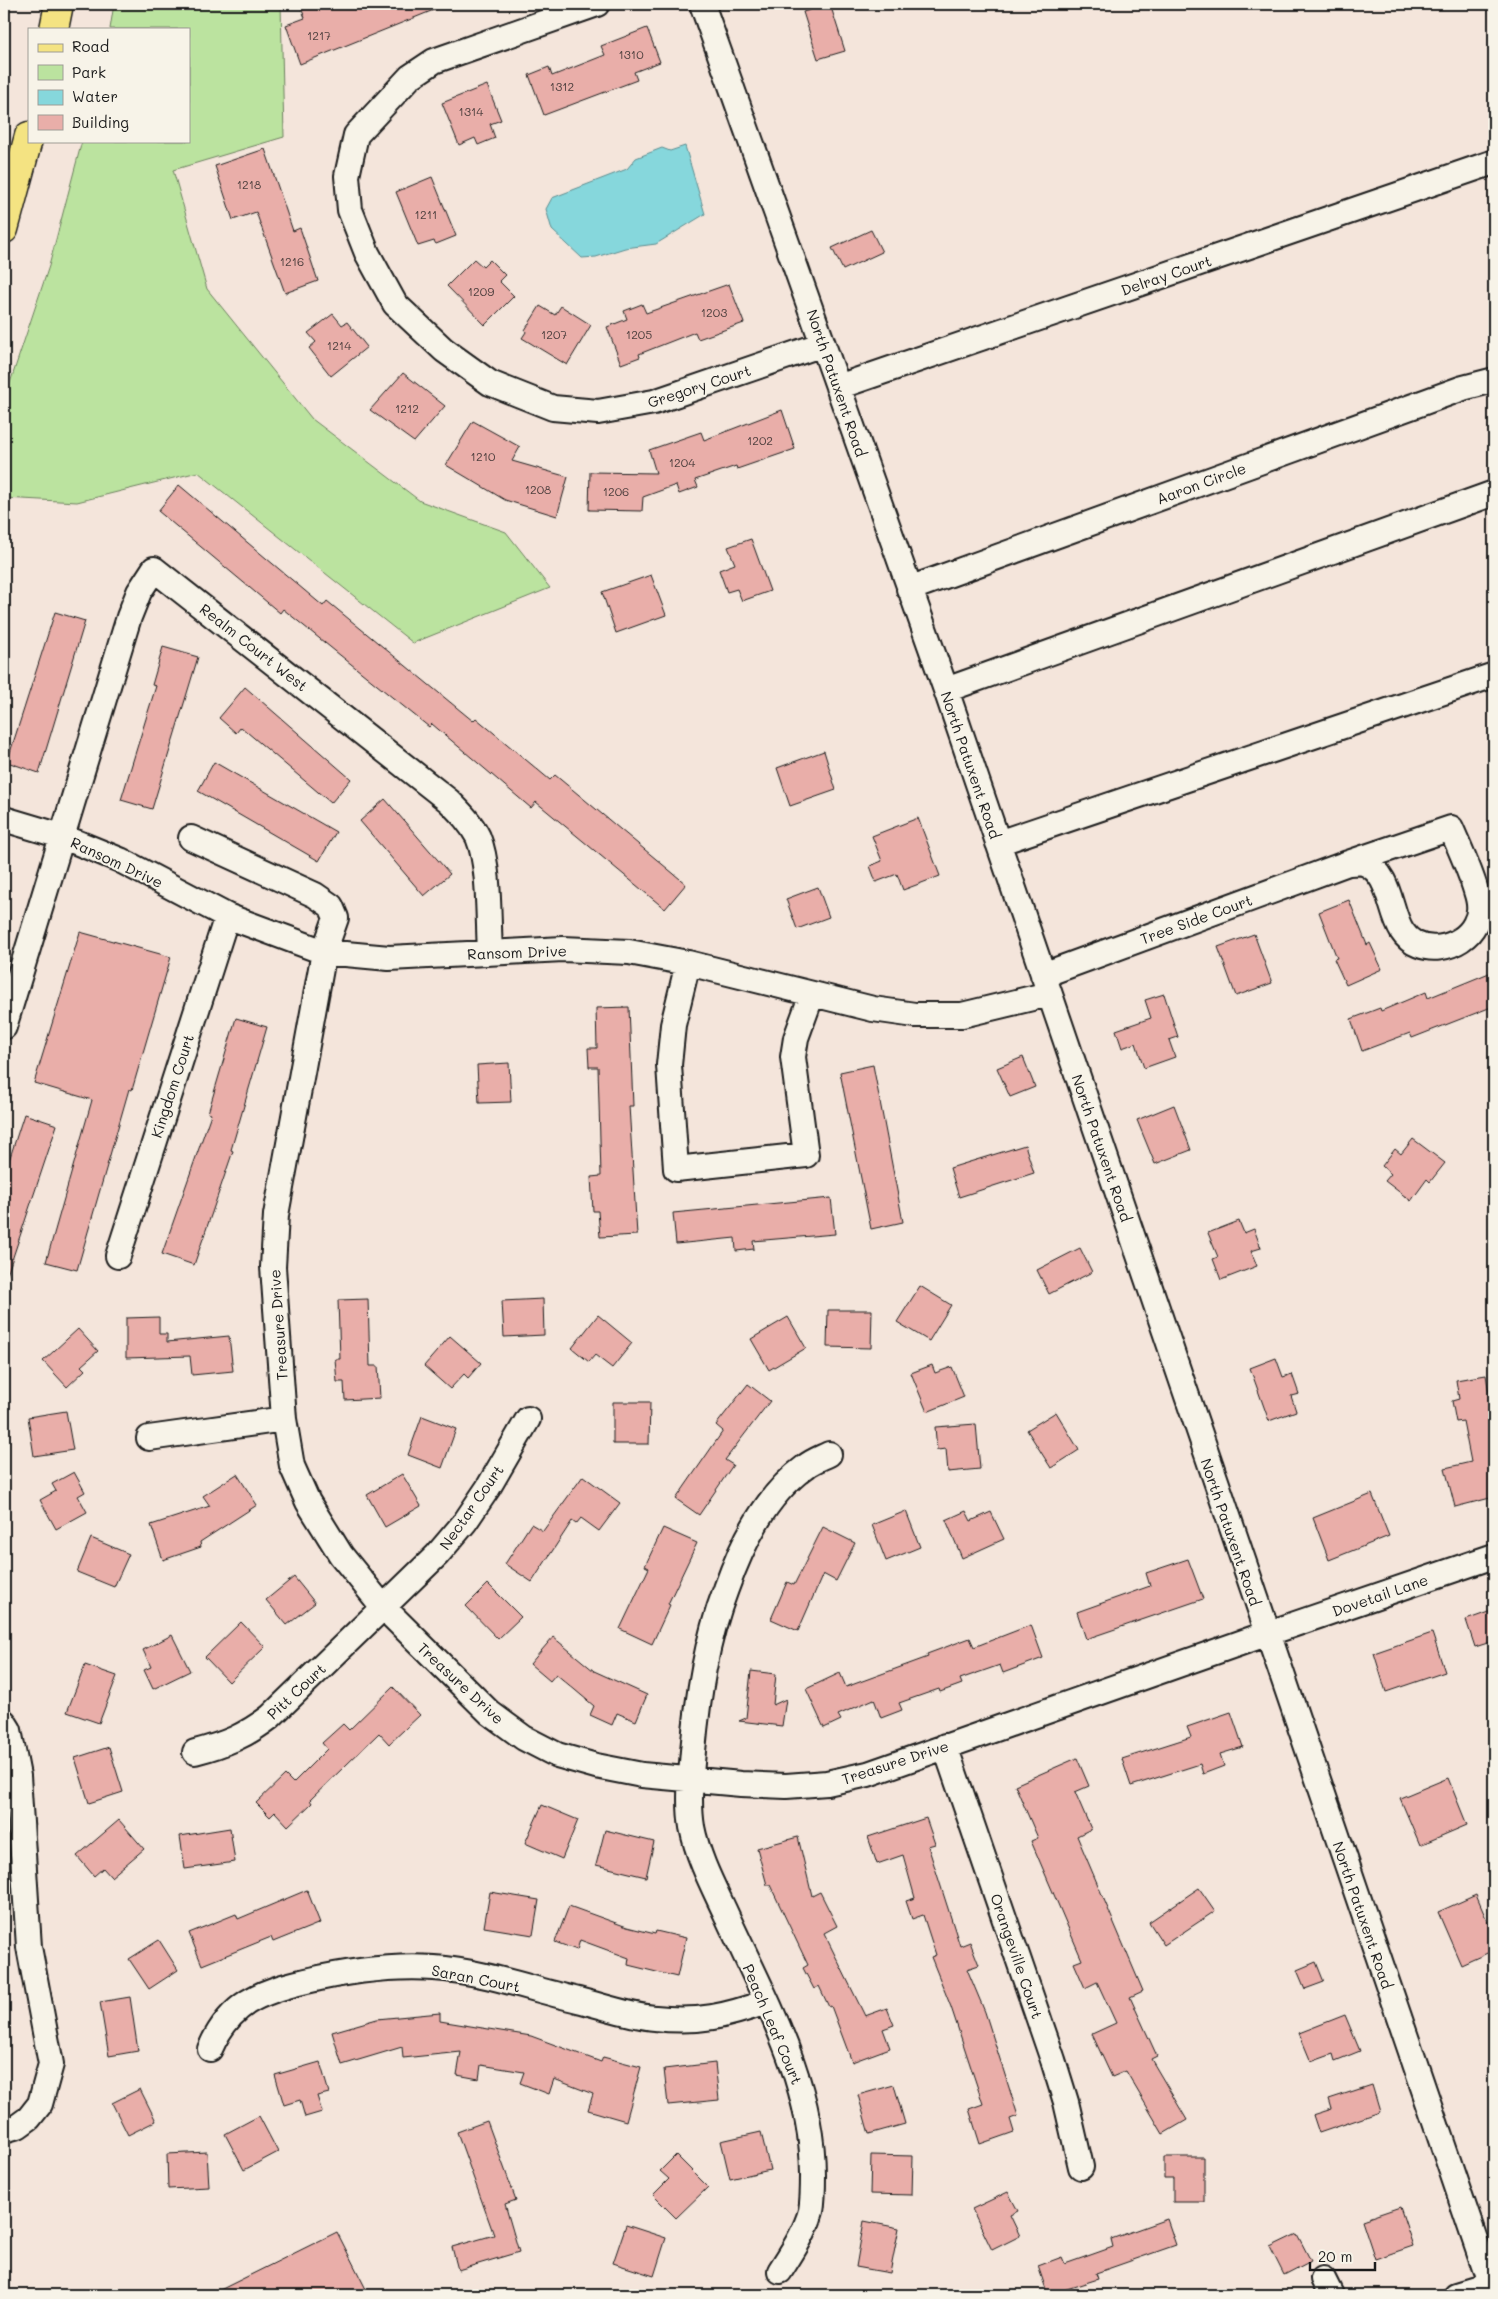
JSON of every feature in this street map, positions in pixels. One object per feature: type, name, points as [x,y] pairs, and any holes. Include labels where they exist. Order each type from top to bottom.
[{"type":"main road","points":[[54,28],[59,4]]},
{"type":"main road","points":[[4,229],[28,140]]},
{"type":"street","name":"Gregory Court","points":[[597,4],[434,61],[410,77],[356,136],[347,176],[350,210],[367,254],[395,304],[444,350],[490,383],[553,408],[598,412],[654,402],[823,344]]},
{"type":"street","name":"North Patuxent Road","points":[[702,4],[946,690],[1266,1634],[1492,2290]]},
{"type":"street","name":"Delray Court","points":[[838,387],[1494,162]]},
{"type":"street","name":"Aaron Circle","points":[[909,589],[1462,388],[1494,380]]},
{"type":"street","points":[[946,690],[1494,493]]},
{"type":"street","name":"Realm Court West","points":[[62,836],[129,617],[139,592],[154,569],[449,801],[467,819],[478,837],[484,860],[490,952]]},
{"type":"street","points":[[998,843],[1494,675]]},
{"type":"street","name":"Ransom Drive","points":[[4,818],[62,836],[120,860],[227,916],[324,952],[389,958],[563,949],[629,952],[688,963],[873,1010],[914,1014],[962,1015],[1046,984]]},
{"type":"street","name":"Tree Side Court","points":[[1046,984],[1348,863],[1451,828],[1476,889],[1480,903],[1479,917],[1472,930],[1461,940],[1434,949],[1417,944],[1402,932],[1384,883],[1375,872],[1364,863],[1348,863]]},
{"type":"street","points":[[4,1027],[62,836]]},
{"type":"street","name":"Treasure Drive","points":[[191,838],[315,895],[331,906],[336,918],[324,952],[276,1215],[273,1267],[284,1419],[292,1466],[308,1502],[341,1555],[383,1608],[490,1713],[524,1738],[556,1754],[596,1766],[642,1775],[750,1785],[786,1786],[827,1783],[868,1774],[1266,1634]]},
{"type":"street","name":"Kingdom Court","points":[[118,1256],[227,916]]},
{"type":"street","points":[[688,963],[673,1026],[669,1065],[676,1169],[806,1155],[793,1057],[796,1038],[812,994]]},
{"type":"street","points":[[148,1438],[284,1419]]},
{"type":"street","name":"Nectar Court","points":[[383,1608],[437,1555],[465,1522],[488,1488],[528,1419]]},
{"type":"street","name":"Peach Leaf Court","points":[[780,2271],[801,2237],[811,2210],[813,2148],[804,2098],[793,2066],[766,2002],[699,1854],[692,1825],[690,1779],[697,1709],[705,1660],[718,1610],[736,1562],[761,1514],[782,1486],[806,1466],[828,1454]]},
{"type":"street","name":"Dovetail Lane","points":[[1266,1634],[1494,1556]]},
{"type":"street","name":"Pitt Court","points":[[195,1752],[224,1745],[249,1733],[270,1716],[383,1608]]},
{"type":"street","points":[[4,1722],[9,1730],[18,1776],[29,1947],[51,2064],[40,2104],[29,2118],[18,2126],[4,2130]]},
{"type":"street","name":"Orangeville Court","points":[[945,1746],[1053,2060],[1066,2102],[1081,2167]]},
{"type":"street","name":"Saran Court","points":[[210,2049],[219,2029],[235,2010],[259,1995],[292,1984],[345,1972],[389,1967],[436,1968],[486,1977],[653,2018],[680,2020],[722,2017],[766,2002]]},
{"type":"street","points":[[1457,2295],[1492,2290]]},
{"type":"green space","points":[[114,4],[281,4],[284,137],[173,170],[207,289],[312,419],[420,501],[506,532],[550,588],[413,643],[198,472],[77,502],[4,498],[4,401],[49,266],[82,142],[190,142],[190,28],[110,28]]},
{"type":"water","points":[[685,146],[705,214],[656,244],[625,248],[596,257],[582,258],[552,230],[546,209],[552,198],[627,169],[636,158],[662,148],[670,151]]},
{"type":"building","points":[[318,4],[446,5],[300,64],[286,25],[305,18],[302,10]]},
{"type":"building","points":[[830,4],[845,51],[818,59],[803,12]]},
{"type":"building","points":[[647,28],[660,62],[634,72],[637,80],[544,115],[529,75],[549,67],[552,76],[605,55],[601,46]]},
{"type":"building","points":[[487,85],[501,120],[490,124],[495,138],[478,145],[475,138],[459,145],[442,103]]},
{"type":"building","points":[[265,149],[293,231],[300,228],[318,281],[285,293],[256,212],[233,220],[215,166]]},
{"type":"building","points":[[432,177],[456,236],[436,244],[434,241],[418,246],[396,192]]},
{"type":"building","points":[[871,230],[882,252],[843,270],[832,248]]},
{"type":"building","points":[[474,259],[483,267],[490,260],[505,275],[499,281],[514,296],[485,325],[447,286]]},
{"type":"building","points":[[729,284],[744,323],[698,339],[695,332],[639,354],[640,357],[621,364],[607,327],[627,319],[624,311],[642,304],[646,313]]},
{"type":"building","points":[[540,306],[555,315],[561,306],[591,325],[567,365],[522,338]]},
{"type":"building","points":[[333,314],[342,325],[347,322],[367,347],[331,376],[309,348],[316,342],[308,333]]},
{"type":"building","points":[[403,373],[445,406],[414,442],[370,410]]},
{"type":"building","points":[[782,410],[795,449],[737,469],[736,466],[695,480],[698,487],[679,494],[676,485],[643,497],[642,511],[589,510],[590,472],[656,473],[649,450],[701,432],[704,440]]},
{"type":"building","points":[[473,421],[520,447],[512,461],[568,477],[557,516],[505,500],[446,465]]},
{"type":"building","points":[[179,485],[323,606],[327,601],[473,721],[476,718],[550,780],[555,775],[686,884],[665,909],[536,802],[531,808],[432,724],[429,727],[283,609],[280,613],[158,511]]},
{"type":"building","points":[[751,539],[770,591],[742,601],[737,589],[727,592],[719,570],[735,564],[728,547]]},
{"type":"building","points":[[651,575],[666,615],[616,633],[602,592]]},
{"type":"building","points":[[55,612],[85,621],[39,773],[7,762]]},
{"type":"building","points":[[163,647],[198,657],[152,809],[121,800],[156,686],[152,685]]},
{"type":"building","points":[[245,687],[351,779],[331,803],[241,727],[236,733],[219,718]]},
{"type":"building","points":[[824,751],[836,790],[790,806],[777,768]]},
{"type":"building","points":[[214,762],[336,832],[319,861],[198,791]]},
{"type":"building","points":[[385,799],[450,874],[424,896],[360,821]]},
{"type":"building","points":[[918,818],[940,876],[903,890],[897,874],[876,882],[870,866],[882,861],[872,836]]},
{"type":"building","points":[[818,887],[829,917],[797,929],[786,899]]},
{"type":"building","points":[[1349,900],[1367,945],[1370,943],[1382,969],[1346,985],[1334,959],[1337,958],[1319,912]]},
{"type":"building","points":[[80,932],[171,957],[132,1090],[129,1089],[77,1270],[46,1262],[92,1100],[34,1083]]},
{"type":"building","points":[[1254,934],[1272,983],[1236,996],[1218,947]]},
{"type":"building","points":[[1494,971],[1494,1006],[1412,1038],[1410,1033],[1362,1051],[1351,1019],[1380,1008],[1381,1011],[1426,992],[1428,998]]},
{"type":"building","points":[[1164,994],[1178,1037],[1169,1040],[1175,1057],[1144,1068],[1136,1043],[1122,1048],[1116,1030],[1151,1018],[1145,1000]]},
{"type":"building","points":[[629,1007],[633,1106],[629,1106],[637,1235],[600,1237],[598,1211],[593,1211],[591,1177],[601,1176],[598,1067],[589,1067],[588,1048],[597,1048],[596,1008]]},
{"type":"building","points":[[236,1018],[267,1027],[231,1150],[233,1151],[194,1265],[162,1254],[211,1114],[208,1113]]},
{"type":"building","points":[[1023,1057],[1035,1087],[1010,1097],[997,1068]]},
{"type":"building","points":[[509,1063],[511,1102],[479,1103],[477,1065]]},
{"type":"building","points":[[873,1065],[903,1222],[871,1229],[840,1072]]},
{"type":"building","points":[[1174,1105],[1191,1150],[1155,1164],[1137,1120]]},
{"type":"building","points":[[24,1114],[57,1125],[7,1275],[4,1274],[4,1176]]},
{"type":"building","points":[[1413,1139],[1445,1163],[1430,1182],[1427,1179],[1411,1201],[1385,1181],[1391,1174],[1382,1166],[1395,1149],[1401,1154]]},
{"type":"building","points":[[1025,1145],[1034,1173],[959,1197],[950,1168]]},
{"type":"building","points":[[831,1198],[835,1234],[753,1241],[754,1249],[736,1251],[735,1238],[676,1244],[673,1213]]},
{"type":"building","points":[[1239,1221],[1244,1233],[1254,1229],[1261,1248],[1251,1251],[1257,1266],[1221,1280],[1213,1259],[1218,1257],[1208,1233]]},
{"type":"building","points":[[1080,1248],[1092,1272],[1049,1294],[1037,1270]]},
{"type":"building","points":[[920,1286],[951,1305],[929,1341],[897,1322]]},
{"type":"building","points":[[368,1299],[370,1366],[378,1366],[380,1398],[345,1400],[344,1382],[337,1382],[335,1359],[340,1359],[338,1300]]},
{"type":"building","points":[[543,1299],[544,1335],[504,1337],[502,1301]]},
{"type":"building","points":[[828,1310],[872,1310],[871,1348],[827,1347]]},
{"type":"building","points":[[598,1315],[632,1343],[612,1368],[595,1355],[589,1362],[572,1348]]},
{"type":"building","points":[[159,1317],[159,1334],[167,1334],[167,1342],[229,1336],[233,1371],[192,1375],[190,1356],[126,1358],[126,1318]]},
{"type":"building","points":[[788,1317],[806,1348],[769,1370],[751,1339]]},
{"type":"building","points":[[78,1329],[98,1351],[81,1366],[85,1370],[67,1387],[43,1361]]},
{"type":"building","points":[[450,1336],[481,1363],[468,1378],[464,1374],[450,1389],[424,1366]]},
{"type":"building","points":[[1276,1358],[1283,1377],[1292,1374],[1299,1394],[1291,1396],[1296,1411],[1269,1421],[1250,1368]]},
{"type":"building","points":[[932,1365],[935,1373],[952,1367],[964,1397],[927,1412],[911,1373]]},
{"type":"building","points":[[1486,1375],[1494,1423],[1494,1497],[1455,1507],[1445,1468],[1471,1462],[1463,1421],[1456,1422],[1452,1401],[1459,1399],[1456,1380]]},
{"type":"building","points":[[748,1384],[770,1401],[725,1460],[733,1465],[699,1515],[676,1499],[723,1431],[716,1425]]},
{"type":"building","points":[[613,1402],[650,1402],[649,1444],[613,1444]]},
{"type":"building","points":[[66,1411],[73,1450],[34,1456],[28,1417]]},
{"type":"building","points":[[1056,1412],[1079,1450],[1051,1468],[1027,1430]]},
{"type":"building","points":[[422,1416],[456,1429],[442,1468],[408,1455]]},
{"type":"building","points":[[976,1424],[980,1469],[948,1472],[946,1449],[937,1450],[935,1427]]},
{"type":"building","points":[[74,1472],[85,1492],[78,1496],[87,1512],[56,1529],[40,1500],[56,1491],[52,1484]]},
{"type":"building","points":[[237,1474],[257,1505],[200,1542],[201,1547],[163,1560],[151,1525],[210,1506],[203,1496]]},
{"type":"building","points":[[402,1474],[421,1506],[385,1527],[367,1495]]},
{"type":"building","points":[[583,1476],[620,1503],[599,1531],[581,1518],[576,1524],[572,1521],[532,1582],[505,1564],[531,1524],[543,1531]]},
{"type":"building","points":[[1372,1494],[1389,1536],[1329,1560],[1313,1518]]},
{"type":"building","points":[[906,1511],[920,1547],[886,1561],[872,1525]]},
{"type":"building","points":[[966,1511],[971,1521],[991,1512],[1004,1539],[962,1558],[946,1520]]},
{"type":"building","points":[[823,1527],[855,1543],[836,1581],[823,1574],[798,1631],[771,1619],[787,1582],[794,1585]]},
{"type":"building","points":[[663,1528],[697,1543],[668,1604],[670,1605],[652,1644],[620,1629],[649,1568],[645,1566]]},
{"type":"building","points":[[91,1538],[129,1554],[114,1587],[77,1572]]},
{"type":"building","points":[[1188,1559],[1203,1599],[1086,1639],[1077,1612],[1150,1586],[1146,1573]]},
{"type":"building","points":[[294,1577],[315,1603],[287,1625],[266,1600]]},
{"type":"building","points":[[488,1584],[521,1617],[498,1639],[466,1606]]},
{"type":"building","points":[[1494,1610],[1494,1641],[1475,1647],[1466,1620]]},
{"type":"building","points":[[241,1622],[265,1647],[229,1682],[205,1657]]},
{"type":"building","points":[[1031,1625],[1043,1658],[1003,1673],[1000,1665],[960,1679],[962,1684],[940,1692],[939,1689],[899,1703],[902,1710],[881,1718],[874,1699],[838,1715],[841,1720],[824,1728],[806,1689],[840,1673],[846,1687],[928,1657],[927,1654],[970,1638],[974,1647]]},
{"type":"building","points":[[1432,1633],[1445,1672],[1386,1692],[1374,1653]]},
{"type":"building","points":[[172,1635],[190,1671],[153,1689],[144,1670],[151,1667],[143,1650]]},
{"type":"building","points":[[553,1637],[594,1671],[647,1695],[636,1721],[617,1713],[612,1725],[590,1715],[594,1706],[556,1674],[550,1681],[530,1664]]},
{"type":"building","points":[[85,1665],[117,1676],[99,1723],[67,1712]]},
{"type":"building","points":[[751,1671],[776,1674],[773,1705],[786,1699],[782,1726],[739,1721],[746,1718]]},
{"type":"building","points":[[393,1687],[420,1715],[389,1744],[379,1733],[310,1800],[312,1803],[288,1826],[275,1812],[270,1817],[256,1803],[285,1775],[293,1783],[327,1749],[322,1743],[343,1724],[349,1730]]},
{"type":"building","points":[[1231,1712],[1243,1747],[1220,1754],[1224,1766],[1203,1774],[1200,1764],[1131,1786],[1122,1759],[1191,1737],[1187,1727]]},
{"type":"building","points":[[109,1747],[123,1792],[89,1803],[75,1758]]},
{"type":"building","points":[[1077,1758],[1089,1786],[1075,1792],[1091,1829],[1077,1836],[1143,1991],[1130,1997],[1157,2056],[1151,2059],[1187,2120],[1163,2134],[1126,2071],[1112,2077],[1092,2034],[1116,2023],[1097,1982],[1085,1988],[1074,1963],[1082,1960],[1031,1841],[1038,1838],[1015,1785]]},
{"type":"building","points":[[1448,1778],[1467,1825],[1420,1845],[1400,1798]]},
{"type":"building","points":[[542,1805],[578,1820],[562,1859],[525,1843]]},
{"type":"building","points":[[926,1818],[935,1844],[928,1846],[960,1946],[970,1942],[979,1965],[967,1969],[985,2012],[1018,2116],[1010,2119],[1014,2132],[980,2144],[969,2109],[983,2104],[951,2007],[931,1957],[936,1955],[923,1915],[912,1919],[906,1901],[915,1898],[903,1855],[877,1864],[868,1837]]},
{"type":"building","points":[[119,1820],[144,1849],[111,1877],[103,1868],[94,1876],[77,1856]]},
{"type":"building","points":[[230,1828],[235,1862],[185,1869],[180,1836]]},
{"type":"building","points":[[605,1830],[654,1842],[646,1877],[596,1865]]},
{"type":"building","points":[[798,1837],[812,1896],[820,1892],[837,1926],[824,1933],[865,2016],[887,2008],[894,2025],[883,2029],[890,2048],[852,2062],[831,2006],[829,2007],[819,1986],[814,1989],[803,1968],[808,1965],[770,1885],[767,1885],[757,1848]]},
{"type":"building","points":[[1199,1888],[1215,1911],[1164,1945],[1149,1922]]},
{"type":"building","points":[[307,1890],[320,1923],[273,1942],[271,1937],[202,1965],[189,1933],[236,1914],[238,1919]]},
{"type":"building","points":[[490,1892],[539,1900],[533,1935],[484,1927]]},
{"type":"building","points":[[1476,1895],[1494,1937],[1494,1950],[1461,1965],[1438,1912]]},
{"type":"building","points":[[569,1906],[627,1927],[655,1934],[656,1931],[686,1938],[677,1977],[628,1965],[629,1958],[580,1940],[577,1950],[555,1942]]},
{"type":"building","points":[[159,1940],[178,1970],[149,1989],[129,1959]]},
{"type":"building","points":[[1316,1962],[1324,1982],[1305,1989],[1297,1970]]},
{"type":"building","points":[[130,1997],[138,2051],[109,2056],[100,2002]]},
{"type":"building","points":[[440,2013],[440,2021],[531,2036],[601,2062],[603,2057],[641,2067],[626,2121],[588,2110],[593,2094],[554,2079],[549,2094],[520,2083],[524,2072],[481,2065],[479,2079],[457,2075],[461,2052],[403,2058],[402,2047],[342,2065],[332,2032],[377,2019]]},
{"type":"building","points":[[1345,2015],[1360,2051],[1335,2061],[1333,2054],[1311,2062],[1299,2033]]},
{"type":"building","points":[[320,2062],[329,2093],[317,2096],[322,2112],[305,2117],[300,2100],[284,2105],[275,2075]]},
{"type":"building","points":[[715,2063],[719,2100],[668,2105],[664,2069]]},
{"type":"building","points":[[894,2085],[905,2124],[869,2134],[858,2095]]},
{"type":"building","points":[[1372,2085],[1380,2112],[1319,2133],[1313,2115],[1332,2109],[1329,2099]]},
{"type":"building","points":[[140,2089],[156,2121],[128,2135],[112,2103]]},
{"type":"building","points":[[259,2116],[278,2152],[244,2170],[225,2134]]},
{"type":"building","points":[[487,2121],[516,2200],[505,2204],[519,2252],[458,2270],[452,2247],[494,2235],[457,2132]]},
{"type":"building","points":[[761,2132],[770,2170],[730,2179],[721,2141]]},
{"type":"building","points":[[207,2152],[209,2187],[168,2189],[167,2154]]},
{"type":"building","points":[[676,2155],[708,2187],[676,2218],[653,2195],[669,2179],[660,2171]]},
{"type":"building","points":[[871,2155],[913,2156],[912,2195],[870,2194]]},
{"type":"building","points":[[1164,2157],[1204,2157],[1204,2202],[1173,2202],[1173,2178],[1164,2178]]},
{"type":"building","points":[[1008,2192],[1018,2211],[1010,2215],[1020,2236],[992,2250],[972,2209]]},
{"type":"building","points":[[1400,2207],[1413,2246],[1375,2259],[1362,2220]]},
{"type":"building","points":[[1167,2219],[1176,2245],[1096,2273],[1098,2279],[1048,2295],[1038,2266],[1062,2257],[1065,2264],[1113,2247],[1111,2239]]},
{"type":"building","points":[[864,2221],[899,2228],[890,2273],[856,2267]]},
{"type":"building","points":[[626,2225],[666,2238],[654,2276],[613,2263]]},
{"type":"building","points":[[337,2232],[369,2295],[210,2295]]},
{"type":"building","points":[[1297,2234],[1311,2261],[1284,2275],[1270,2247]]}]
